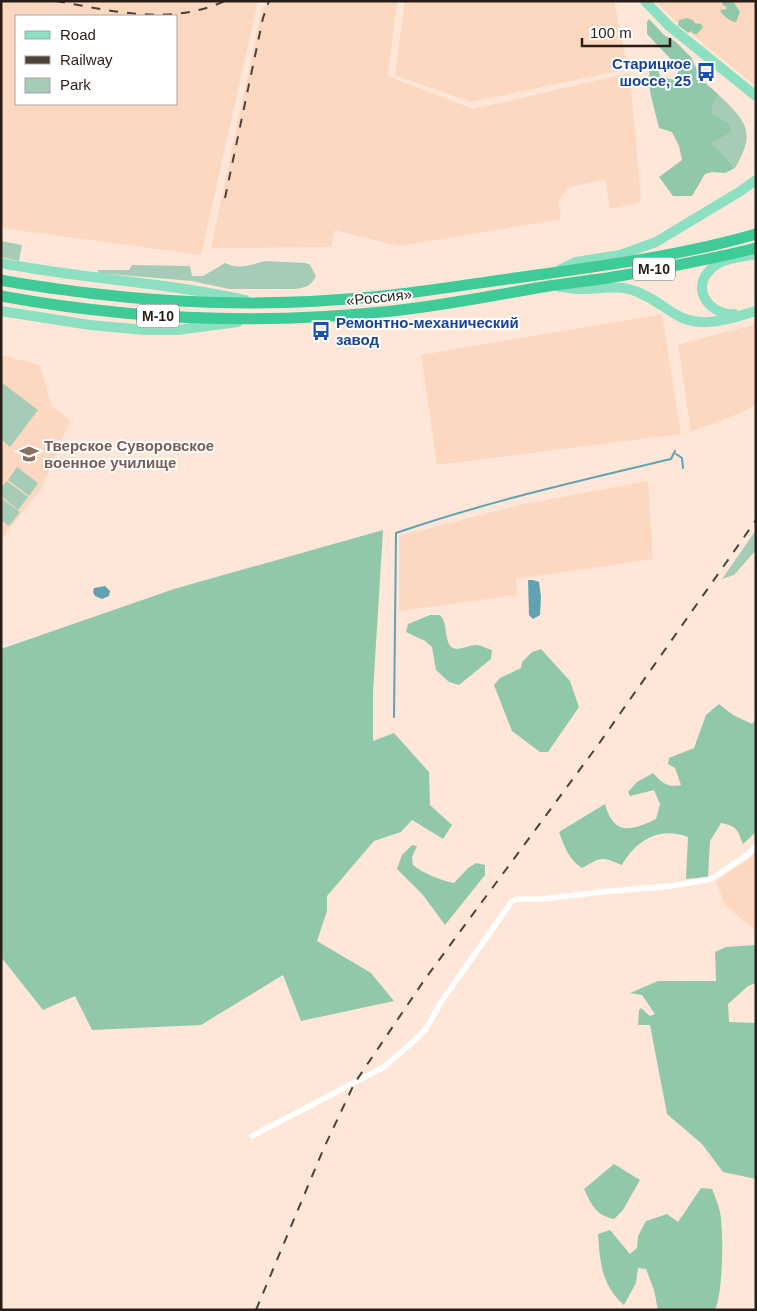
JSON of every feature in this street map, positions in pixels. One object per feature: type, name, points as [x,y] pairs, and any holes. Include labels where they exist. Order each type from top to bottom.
[{"type":"highway","name":"«Россия»","points":[[1,280],[89,293],[173,300],[305,301],[382,296],[553,272],[663,255],[756,234]]},
{"type":"highway","name":"«Россия»","points":[[1,296],[87,310],[139,315],[294,319],[384,312],[443,304],[624,275],[756,248]]},
{"type":"main road","points":[[645,1],[668,25],[756,96]]},
{"type":"main road","points":[[730,74],[756,103]]},
{"type":"main road","points":[[553,272],[576,262],[620,255],[656,242],[756,180]]},
{"type":"main road","points":[[754,312],[728,314],[717,312],[705,300],[703,286],[707,273],[716,265],[756,254]]},
{"type":"main road","points":[[1,263],[61,274],[180,287],[254,302]]},
{"type":"main road","points":[[551,286],[579,289],[610,287],[628,289],[647,296],[677,316],[702,323],[754,312]]},
{"type":"main road","points":[[1,311],[90,325],[145,330],[192,328],[254,319]]},
{"type":"street","points":[[252,1136],[384,1067],[414,1041],[426,1029],[442,1002],[512,901],[517,899],[542,899],[671,886],[711,879],[747,855],[756,846]]},
{"type":"shaded area","points":[[1,1],[258,1],[201,255],[1,228]]},
{"type":"shaded area","points":[[271,1],[397,1],[388,76],[473,109],[630,73],[641,202],[610,209],[605,180],[570,187],[558,200],[561,219],[398,246],[335,230],[331,247],[211,248],[262,9]]},
{"type":"shaded area","points":[[405,1],[614,1],[628,69],[470,102],[395,75]]},
{"type":"shaded area","points":[[654,1],[756,1],[756,86],[678,23]]},
{"type":"shaded area","points":[[662,314],[681,434],[437,465],[421,355]]},
{"type":"shaded area","points":[[756,324],[756,405],[691,432],[678,345]]},
{"type":"shaded area","name":"Тверское Суворовское военное училище","points":[[1,355],[40,365],[51,405],[70,421],[42,487],[1,540]]},
{"type":"shaded area","points":[[648,481],[653,559],[516,579],[517,595],[399,611],[399,536],[524,504]]},
{"type":"shaded area","points":[[756,852],[756,931],[725,905],[716,881],[749,859]]},
{"type":"green space","points":[[724,1],[733,1],[740,12],[736,22],[729,20],[720,11],[727,8],[722,4]]},
{"type":"green space","points":[[687,18],[701,24],[703,27],[697,34],[691,31],[688,33],[678,25],[679,20]]},
{"type":"green space","points":[[649,19],[664,35],[676,42],[691,57],[701,79],[719,95],[712,105],[712,114],[729,123],[732,132],[710,144],[720,151],[735,168],[725,173],[712,172],[705,174],[692,196],[673,196],[659,177],[682,160],[679,146],[672,132],[659,128],[650,92],[649,63],[656,64],[660,76],[674,80],[680,69],[647,34],[647,22]]},
{"type":"green space","points":[[719,95],[742,120],[747,136],[746,145],[735,168],[720,151],[709,144],[732,132],[729,123],[712,115],[712,105]]},
{"type":"green space","points":[[1,241],[22,245],[19,261],[1,257]]},
{"type":"green space","points":[[265,261],[306,263],[310,265],[316,276],[308,286],[303,288],[229,289],[192,281],[98,273],[98,270],[129,270],[132,265],[190,266],[192,276],[203,276],[225,263],[240,266]]},
{"type":"green space","points":[[1,382],[38,410],[10,447],[1,439]]},
{"type":"green space","points":[[17,467],[38,483],[29,496],[8,480]]},
{"type":"green space","points":[[7,481],[28,497],[18,510],[1,496],[1,488]]},
{"type":"green space","points":[[1,498],[20,512],[9,526],[1,520]]},
{"type":"green space","points":[[383,530],[373,692],[373,741],[394,733],[429,772],[430,805],[452,825],[443,839],[412,820],[401,832],[374,841],[327,896],[327,911],[317,941],[371,973],[394,1001],[301,1021],[283,975],[201,1025],[92,1030],[75,996],[43,1010],[1,957],[1,649],[174,589]]},
{"type":"green space","points":[[756,530],[756,550],[734,575],[722,579]]},
{"type":"green space","points":[[430,615],[440,615],[442,617],[449,644],[455,649],[477,645],[492,650],[491,659],[459,685],[449,682],[436,670],[432,647],[425,641],[406,632],[408,624]]},
{"type":"green space","points":[[541,649],[570,681],[579,707],[548,752],[540,752],[512,731],[494,685],[500,678],[521,668],[522,662],[532,652]]},
{"type":"green space","points":[[719,704],[733,715],[752,724],[756,720],[756,832],[743,844],[736,829],[721,823],[710,841],[708,877],[686,879],[688,837],[668,833],[659,834],[642,842],[622,865],[601,859],[582,868],[577,865],[567,852],[559,832],[605,804],[613,822],[624,828],[639,826],[656,819],[660,804],[654,790],[630,796],[628,792],[637,782],[653,773],[666,784],[672,786],[681,785],[675,768],[668,764],[669,758],[694,748],[706,715]]},
{"type":"green space","points":[[412,845],[417,846],[412,857],[413,865],[427,874],[449,882],[454,883],[468,868],[476,863],[485,865],[485,875],[445,925],[423,895],[397,869],[402,855]]},
{"type":"green space","points":[[756,945],[756,983],[748,986],[728,1004],[729,1022],[756,1023],[756,1179],[723,1172],[702,1144],[667,1114],[650,1025],[638,1025],[639,1010],[641,1008],[650,1016],[655,1014],[642,995],[630,993],[658,981],[716,981],[715,952],[726,947]]},
{"type":"green space","points":[[614,1164],[640,1180],[623,1210],[614,1219],[598,1212],[584,1189]]},
{"type":"green space","points":[[701,1188],[712,1189],[721,1221],[721,1276],[715,1310],[658,1310],[654,1290],[646,1269],[638,1268],[636,1283],[624,1305],[616,1297],[606,1281],[601,1263],[598,1234],[610,1230],[630,1254],[637,1248],[638,1236],[646,1221],[667,1214],[678,1222]]},
{"type":"water","points":[[528,580],[539,582],[541,597],[540,615],[533,619],[529,615]]},
{"type":"water","points":[[105,586],[110,591],[109,596],[102,599],[95,596],[94,588]]},
{"type":"waterway","points":[[394,717],[396,533],[498,502],[671,459],[675,451]]},
{"type":"waterway","points":[[676,454],[682,458],[683,468]]},
{"type":"railway","points":[[56,1],[120,12],[162,15],[204,9],[225,1]]},
{"type":"railway","points":[[225,198],[263,18],[269,1]]},
{"type":"railway","points":[[256,1310],[323,1150],[354,1084],[425,979],[598,745],[756,520]]},
{"type":"place","name":"Старицкое шоссе, 25","points":[[706,72]]},
{"type":"place","name":"Ремонтно-механический завод","points":[[321,331]]},
{"type":"place","name":"Тверское Суворовское военное училище","points":[[29,454]]}]
